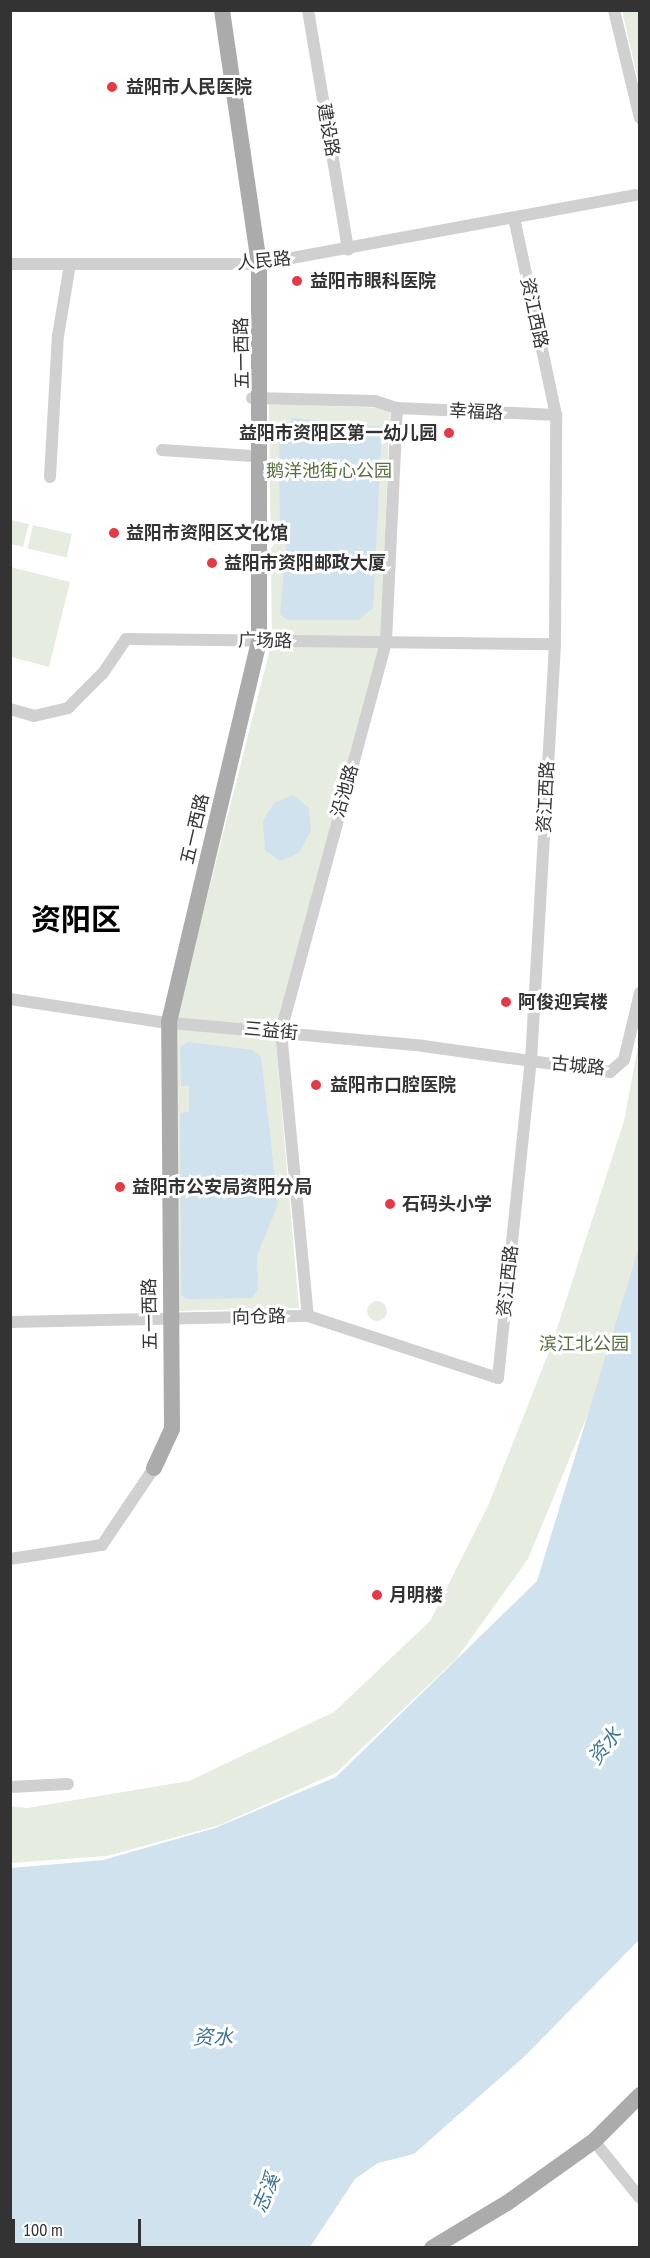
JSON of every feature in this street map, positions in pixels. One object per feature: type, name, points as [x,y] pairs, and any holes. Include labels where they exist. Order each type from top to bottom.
[{"type":"main road","points":[[213,10],[254,265]]},
{"type":"main road","name":"五一西路","points":[[154,1468],[172,1429],[165,1319],[165,1022],[254,641],[257,398],[254,265],[222,10]]},
{"type":"main road","points":[[254,641],[252,456],[257,398]]},
{"type":"main road","points":[[432,2247],[507,2203],[594,2141],[639,2095]]},
{"type":"street","name":"建设路","points":[[308,10],[348,250]]},
{"type":"street","points":[[614,10],[639,118]]},
{"type":"street","name":"人民路","points":[[10,264],[254,265],[348,250],[635,195]]},
{"type":"street","name":"资江西路","points":[[498,1378],[531,1061],[555,644],[556,415],[514,218]]},
{"type":"street","points":[[50,477],[58,336],[70,264]]},
{"type":"street","points":[[257,398],[375,401],[397,408]]},
{"type":"street","name":"幸福路","points":[[397,408],[556,415]]},
{"type":"street","name":"沿池路","points":[[308,1316],[280,1032],[386,642],[397,408]]},
{"type":"street","points":[[162,450],[252,456]]},
{"type":"street","name":"广场路","points":[[10,709],[34,716],[68,708],[103,674],[121,640],[555,644]]},
{"type":"street","name":"古城路","points":[[531,1061],[617,1068],[627,1050],[639,993]]},
{"type":"street","name":"三益街","points":[[10,999],[165,1022],[280,1032],[531,1061]]},
{"type":"street","name":"向仓路","points":[[10,1322],[308,1316],[498,1378]]},
{"type":"street","name":"五一西路","points":[[10,1558],[102,1545],[154,1468]]},
{"type":"street","points":[[10,1787],[68,1784]]},
{"type":"street","points":[[594,2141],[639,2198]]},
{"type":"green space","points":[[622,11],[639,11],[639,84]]},
{"type":"green space","name":"鹅洋池街心公园","points":[[269,404],[390,408],[381,637],[275,1032],[299,1308],[177,1311],[176,1019],[272,641]]},
{"type":"green space","points":[[11,520],[29,524],[23,547],[11,544]]},
{"type":"green space","points":[[33,525],[72,534],[67,557],[28,548]]},
{"type":"green space","points":[[11,567],[70,582],[49,667],[11,657]]},
{"type":"green space","name":"滨江北公园","points":[[639,1040],[639,1252],[612,1356],[528,1559],[457,1658],[336,1773],[220,1825],[107,1856],[11,1863],[11,1806],[27,1808],[189,1781],[334,1712],[430,1621],[488,1506],[552,1344],[624,1121]]},
{"type":"green space","points":[[377,1301],[384,1304],[387,1311],[384,1318],[377,1321],[370,1318],[367,1311],[370,1304]]},
{"type":"water","points":[[291,418],[382,427],[373,608],[358,620],[288,620],[280,614],[287,539],[280,538],[279,433],[292,433]]},
{"type":"water","points":[[293,795],[309,808],[311,831],[299,853],[280,861],[265,850],[263,821],[274,803]]},
{"type":"water","points":[[188,1042],[253,1050],[261,1057],[278,1204],[257,1256],[258,1289],[252,1298],[187,1299],[181,1295],[180,1113],[189,1112],[189,1086],[181,1086],[180,1047]]},
{"type":"water","name":"资水","points":[[639,1247],[639,1940],[525,2056],[414,2154],[378,2163],[355,2179],[310,2247],[11,2247],[11,1868],[103,1860],[215,1828],[336,1777],[537,1581]]},
{"type":"place","name":"益阳市人民医院","points":[[112,87]]},
{"type":"place","name":"益阳市眼科医院","points":[[297,281]]},
{"type":"place","name":"益阳市资阳区第一幼儿园","points":[[449,433]]},
{"type":"place","name":"益阳市资阳区文化馆","points":[[114,533]]},
{"type":"place","name":"益阳市资阳邮政大厦","points":[[212,563]]},
{"type":"place","name":"阿俊迎宾楼","points":[[506,1002]]},
{"type":"place","name":"益阳市口腔医院","points":[[316,1085]]},
{"type":"place","name":"益阳市公安局资阳分局","points":[[120,1187]]},
{"type":"place","name":"石码头小学","points":[[390,1204]]},
{"type":"place","name":"月明楼","points":[[377,1595]]},
{"type":"district","name":"资阳区","points":[[76,919]]},
{"type":"water label","name":"志溪","points":[[266,2193]]}]
